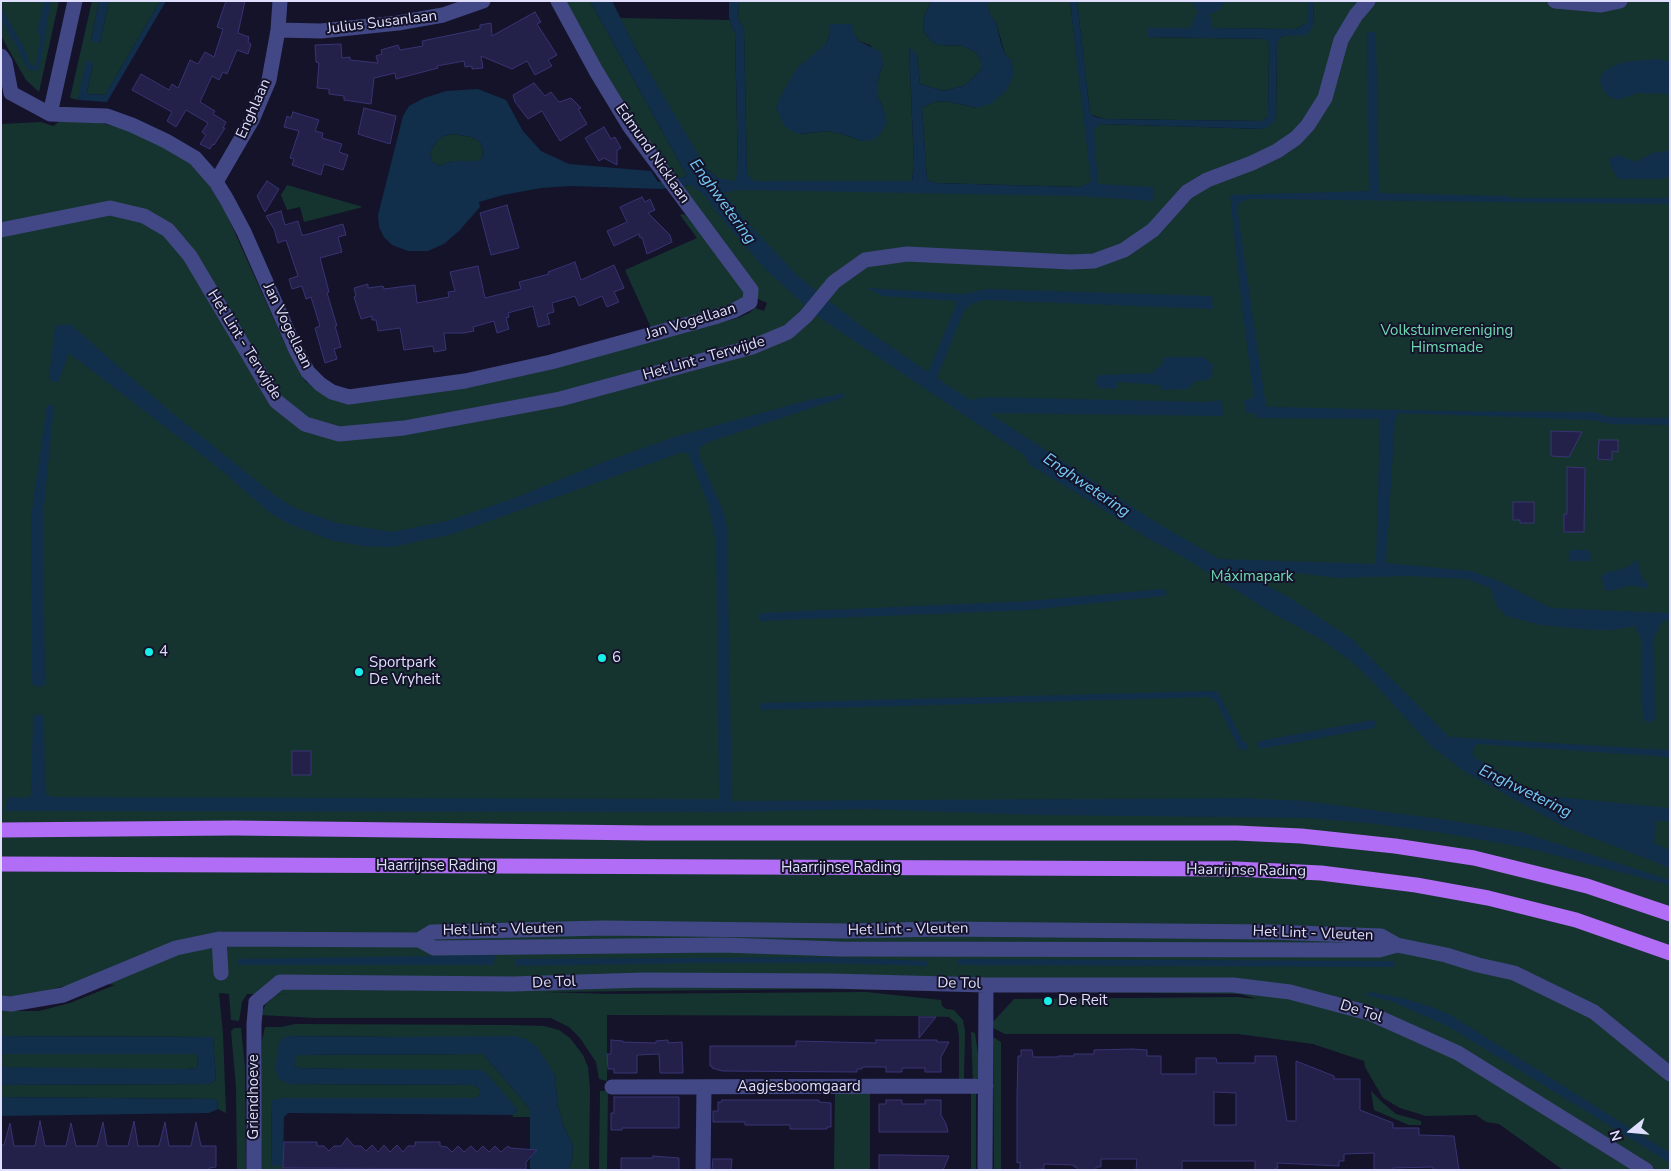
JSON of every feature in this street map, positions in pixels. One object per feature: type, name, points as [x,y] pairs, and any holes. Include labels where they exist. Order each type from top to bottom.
[{"type":"main road","points":[[1,830],[244,828],[647,833],[1237,833],[1301,836],[1395,846],[1474,858],[1587,886],[1670,914]]},
{"type":"main road","name":"Haarrijnse Rading","points":[[1,864],[1236,869],[1321,873],[1416,885],[1488,898],[1576,920],[1670,953]]},
{"type":"street","points":[[50,114],[75,1]]},
{"type":"street","name":"Enghlaan","points":[[216,182],[252,120],[269,80],[278,30],[280,1]]},
{"type":"street","name":"Julius Susanlaan","points":[[278,30],[322,31],[398,23],[443,15],[483,1]]},
{"type":"street","name":"Edmund Nicklaan","points":[[558,1],[600,79],[630,126],[751,290],[750,302]]},
{"type":"street","name":"Het Lint - Terwijde","points":[[1,230],[110,208],[144,216],[168,230],[190,256],[276,401],[305,424],[339,434],[404,428],[560,399],[752,347],[788,332],[806,316],[834,282],[865,260],[906,254],[1071,262],[1094,261],[1124,250],[1153,230],[1188,192],[1207,180],[1252,163],[1277,151],[1296,138],[1308,125],[1325,98],[1341,40],[1356,15],[1368,1]]},
{"type":"street","points":[[1555,1],[1601,5],[1620,1]]},
{"type":"street","points":[[1,56],[5,62],[6,98]]},
{"type":"street","name":"Jan Vogellaan","points":[[6,98],[50,114],[107,116],[166,141],[195,158],[216,182],[244,232],[296,350],[308,372],[320,384],[332,392],[349,397],[465,381],[551,362],[718,316],[734,311],[750,302]]},
{"type":"street","points":[[604,928],[604,945]]},
{"type":"street","name":"Het Lint - Vleuten","points":[[419,940],[432,932],[604,928],[847,931],[943,929],[1271,932],[1381,936],[1397,945],[1446,955],[1514,973],[1594,1012],[1670,1074]]},
{"type":"street","points":[[722,945],[723,928]]},
{"type":"street","points":[[943,929],[944,949]]},
{"type":"street","points":[[507,931],[511,947]]},
{"type":"street","points":[[1063,949],[1064,931]]},
{"type":"street","points":[[1270,950],[1271,932]]},
{"type":"street","points":[[218,939],[221,973]]},
{"type":"street","name":"Het Lint - Vleuten","points":[[1,1004],[63,995],[176,948],[218,939],[419,940],[434,948],[722,945],[839,949],[1379,950],[1397,945]]},
{"type":"street","name":"De Tol","points":[[254,1024],[256,1002],[280,982],[512,984],[664,980],[830,981],[986,985],[1233,985],[1290,992],[1369,1013],[1458,1053],[1646,1170]]},
{"type":"street","points":[[986,985],[986,1170]]},
{"type":"street","name":"Griendhoeve","points":[[254,1024],[254,1170]]},
{"type":"street","name":"Aagjesboomgaard","points":[[612,1087],[986,1086]]},
{"type":"street","points":[[703,1170],[704,1087]]},
{"type":"green space","points":[[1,1],[59,1],[39,92],[26,80],[1,36]]},
{"type":"green space","points":[[92,1],[99,1],[91,40],[100,43],[109,1],[160,1],[105,95],[89,94],[87,92],[93,64],[78,97],[79,100],[70,98]]},
{"type":"green space","points":[[563,1],[590,1],[687,176],[672,180],[632,124]]},
{"type":"green space","name":"Máximapark","points":[[739,1],[932,1],[926,11],[923,22],[924,32],[931,41],[939,45],[963,46],[977,53],[981,62],[981,70],[965,85],[944,91],[920,84],[917,55],[909,48],[914,164],[912,181],[902,181],[917,189],[1094,188],[1090,129],[1100,124],[1265,129],[1276,119],[1277,42],[1282,36],[1313,25],[1314,1],[1670,1],[1670,1170],[1563,1170],[1499,1124],[1486,1122],[1476,1115],[1426,1116],[1400,1108],[1383,1098],[1365,1067],[1364,1061],[1313,1044],[1238,1034],[1005,1034],[993,1028],[991,1024],[1014,999],[1238,997],[1257,999],[1240,994],[820,989],[546,992],[609,994],[866,992],[941,1000],[942,1006],[946,1009],[954,1010],[963,1020],[965,1031],[964,1079],[959,1080],[959,1037],[957,1024],[949,1017],[607,1015],[607,1081],[599,1079],[596,1062],[580,1038],[569,1027],[551,1018],[317,1018],[260,1015],[266,1004],[276,995],[292,995],[247,994],[242,1002],[239,1021],[231,1020],[229,994],[219,993],[223,1034],[226,1113],[218,1109],[217,1099],[1,1097],[1,1085],[210,1084],[216,1080],[213,1037],[1,1036],[1,1011],[39,1011],[70,1003],[115,985],[84,981],[26,996],[1,996],[1,124],[41,122],[53,126],[60,121],[100,123],[134,131],[189,162],[208,183],[226,213],[285,344],[306,382],[331,397],[350,403],[668,336],[738,318],[755,308],[764,311],[767,303],[758,299],[676,187],[718,178],[707,169],[678,122],[620,18],[730,20],[735,32],[738,171],[736,180],[747,174],[744,28],[738,18]],"holes":[[[830,32],[854,34],[859,41],[870,45],[883,64],[877,83],[877,95],[884,110],[862,141],[828,131],[799,134],[776,108],[787,85],[826,44]]]},
{"type":"green space","points":[[988,1],[1070,1],[1092,182],[1080,187],[936,183],[927,180],[922,108],[934,102],[945,101],[977,108],[1011,60],[1005,54],[996,22],[990,15]]},
{"type":"green space","points":[[1077,1],[1307,1],[1307,23],[1296,29],[1147,28],[1147,37],[1266,39],[1269,44],[1268,116],[1262,121],[1104,119],[1090,114]]},
{"type":"green space","points":[[453,134],[471,137],[480,142],[483,150],[482,159],[476,161],[452,161],[440,166],[432,162],[430,153],[436,142],[443,136]]},
{"type":"green space","points":[[287,185],[363,207],[304,222],[300,207],[287,210],[281,195]]},
{"type":"green space","points":[[683,214],[745,288],[744,301],[652,330],[625,270],[697,238],[680,215]]},
{"type":"green space","points":[[295,1024],[510,1025],[544,1026],[559,1030],[570,1038],[583,1055],[588,1067],[590,1088],[589,1170],[568,1170],[572,1160],[573,1145],[564,1127],[558,1107],[555,1075],[546,1062],[395,1037],[286,1036],[289,1084],[475,1085],[479,1089],[479,1095],[476,1098],[272,1100],[271,1166],[283,1166],[283,1170],[260,1170],[262,1040],[265,1027],[281,1027]]},
{"type":"green space","points":[[234,1028],[241,1028],[245,1067],[246,1170],[237,1170],[236,1087],[231,1031]]},
{"type":"green space","points":[[971,1032],[975,1033],[980,1069],[979,1076],[973,1083]]},
{"type":"green space","points":[[993,1037],[1001,1042],[1001,1170],[994,1170]]},
{"type":"green space","points":[[1,1054],[197,1054],[198,1059],[197,1068],[187,1069],[1,1071]]},
{"type":"green space","points":[[483,1054],[530,1109],[530,1117],[512,1117],[517,1110],[485,1072],[300,1068],[294,1066],[296,1055]]},
{"type":"green space","points":[[600,1091],[608,1091],[607,1170],[599,1170]]},
{"type":"green space","points":[[1371,1091],[1396,1114],[1421,1121],[1421,1125],[1409,1125],[1374,1110]]},
{"type":"green space","points":[[870,1092],[870,1170],[834,1170],[835,1093]]},
{"type":"green space","points":[[971,1092],[976,1093],[976,1170],[971,1170]]},
{"type":"water","points":[[44,1],[51,1],[45,36],[37,34]]},
{"type":"water","points":[[99,1],[109,1],[100,43],[91,40]]},
{"type":"water","points":[[160,1],[166,1],[107,102],[79,100],[78,97],[86,62],[90,61],[93,64],[87,92],[89,94],[105,95]]},
{"type":"water","name":"Enghwetering","points":[[590,1],[612,1],[638,53],[707,169],[718,178],[735,181],[738,171],[735,32],[729,17],[729,1],[739,1],[738,18],[744,28],[747,174],[754,181],[912,181],[914,164],[909,47],[917,55],[920,84],[944,91],[965,85],[981,70],[981,62],[977,53],[963,46],[939,45],[931,41],[924,32],[923,22],[926,11],[932,1],[988,1],[990,14],[996,22],[1005,54],[1011,60],[1014,71],[1012,79],[1006,91],[992,103],[977,108],[945,101],[934,102],[922,108],[927,180],[936,183],[1080,187],[1091,182],[1070,1],[1077,1],[1090,113],[1093,116],[1104,119],[1262,121],[1268,116],[1269,44],[1266,39],[1147,37],[1147,28],[1190,28],[1198,11],[1191,1],[1226,1],[1218,11],[1210,14],[1212,28],[1296,29],[1307,23],[1307,1],[1314,1],[1313,25],[1307,35],[1282,36],[1277,42],[1276,120],[1265,129],[1100,124],[1094,130],[1098,184],[1154,187],[1153,201],[1079,196],[739,190],[724,193],[746,221],[798,276],[864,328],[928,372],[956,301],[882,296],[867,288],[964,294],[987,289],[1212,296],[1213,309],[984,300],[971,304],[964,311],[937,378],[970,400],[986,397],[1206,402],[1222,400],[1223,416],[989,413],[1154,521],[1219,559],[1376,564],[1380,419],[1257,418],[1254,413],[1246,413],[1244,400],[1254,398],[1230,195],[1369,191],[1367,32],[1376,32],[1379,193],[1507,196],[1509,198],[1670,198],[1670,204],[1248,199],[1241,202],[1237,207],[1266,406],[1447,411],[1593,412],[1609,417],[1670,418],[1670,425],[1610,424],[1592,420],[1399,413],[1395,421],[1386,563],[1471,571],[1501,582],[1551,608],[1670,613],[1670,619],[1662,622],[1654,638],[1655,718],[1652,722],[1645,721],[1643,718],[1641,690],[1642,641],[1635,626],[1614,630],[1593,630],[1540,625],[1506,616],[1496,605],[1491,588],[1467,579],[1406,576],[1337,578],[1290,572],[1258,580],[1293,600],[1352,639],[1449,737],[1670,750],[1670,757],[1476,744],[1472,753],[1476,758],[1522,786],[1548,796],[1670,808],[1670,821],[1656,821],[1654,843],[1670,850],[1670,868],[1563,826],[1465,772],[1431,746],[1372,681],[1351,661],[1319,638],[1275,615],[1185,558],[1149,539],[1030,465],[1024,455],[817,316],[764,268],[703,194],[691,185],[661,189],[571,186],[541,188],[503,195],[479,202],[480,207],[459,231],[444,244],[428,251],[408,251],[392,245],[384,237],[379,227],[378,215],[403,116],[409,106],[424,98],[446,91],[478,89],[506,100],[523,131],[541,151],[569,164],[651,171],[658,182],[687,176]],"holes":[[[453,134],[471,137],[480,142],[483,150],[482,159],[476,161],[452,161],[440,166],[432,162],[430,153],[436,142],[443,136]]]},
{"type":"water","points":[[1,7],[28,55],[23,58],[1,19]]},
{"type":"water","points":[[829,24],[852,24],[854,34],[859,41],[881,52],[883,64],[877,83],[877,95],[887,122],[874,140],[862,141],[828,131],[799,134],[785,127],[776,108],[781,95],[797,68],[826,44],[830,32]]},
{"type":"water","points":[[1657,59],[1670,62],[1670,94],[1638,93],[1617,100],[1611,98],[1603,90],[1600,81],[1602,74],[1609,68],[1624,62]]},
{"type":"water","points":[[1670,151],[1670,176],[1662,179],[1619,179],[1612,169],[1609,159],[1618,155],[1636,162],[1653,153]]},
{"type":"water","points":[[70,324],[171,412],[277,497],[293,507],[337,523],[391,532],[447,521],[512,499],[601,463],[674,437],[805,401],[844,393],[845,397],[709,442],[700,447],[700,457],[724,513],[727,528],[732,801],[1244,798],[1304,801],[1521,832],[1670,880],[1670,885],[1527,848],[1443,833],[1367,823],[1308,818],[1036,815],[868,809],[732,812],[5,811],[8,797],[27,798],[31,795],[33,716],[38,714],[44,716],[45,790],[47,795],[53,797],[719,799],[716,543],[709,506],[688,453],[680,453],[453,534],[392,547],[362,546],[331,540],[289,524],[270,513],[220,469],[69,353],[58,383],[49,379],[55,326]]},
{"type":"water","points":[[1165,357],[1204,357],[1213,365],[1212,377],[1207,380],[1196,381],[1188,389],[1162,390],[1159,385],[1118,382],[1116,389],[1099,388],[1095,381],[1099,375],[1152,373],[1161,365]]},
{"type":"water","points":[[47,404],[54,406],[43,516],[45,683],[43,686],[38,687],[32,684],[31,517]]},
{"type":"water","points":[[1569,550],[1590,550],[1591,561],[1569,561]]},
{"type":"water","points":[[1637,559],[1642,578],[1649,585],[1645,589],[1639,586],[1628,586],[1615,590],[1607,591],[1605,589],[1601,577],[1607,572],[1631,565]]},
{"type":"water","points":[[1164,589],[1167,593],[1164,596],[1029,610],[761,621],[758,617],[760,613],[1028,601]]},
{"type":"water","points":[[1218,692],[1243,741],[1248,744],[1248,748],[1245,750],[1239,749],[1217,703],[1209,697],[762,710],[760,707],[761,703]]},
{"type":"water","points":[[1373,720],[1376,724],[1374,728],[1260,749],[1257,746],[1259,741]]},
{"type":"water","points":[[495,955],[494,965],[238,965],[237,959]]},
{"type":"water","points":[[825,957],[927,961],[927,966],[823,963],[699,963],[515,966],[515,959]]},
{"type":"water","points":[[958,959],[1394,961],[1395,964],[1393,967],[957,965]]},
{"type":"water","points":[[1370,992],[1405,999],[1435,1008],[1452,1016],[1670,1153],[1670,1163],[1449,1027],[1391,1001],[1365,995]]},
{"type":"water","points":[[1,1036],[213,1037],[216,1080],[210,1084],[1,1085],[1,1067],[187,1069],[197,1068],[198,1059],[196,1054],[1,1054]]},
{"type":"water","points":[[286,1036],[514,1036],[526,1039],[537,1047],[555,1075],[558,1107],[564,1127],[573,1145],[572,1160],[568,1170],[530,1170],[530,1158],[535,1152],[530,1149],[530,1109],[483,1054],[297,1055],[294,1066],[300,1068],[480,1070],[485,1072],[517,1110],[514,1115],[288,1113],[284,1117],[283,1166],[271,1166],[272,1100],[284,1098],[476,1098],[479,1095],[479,1089],[475,1085],[289,1084],[279,1079],[275,1069],[279,1042]]},
{"type":"water","points":[[1,1097],[217,1099],[218,1109],[209,1113],[1,1116]]},
{"type":"building","points":[[226,1],[245,1],[238,33],[249,37],[248,42],[251,44],[248,54],[237,50],[227,74],[223,72],[219,80],[212,76],[200,102],[215,111],[213,114],[226,122],[223,128],[225,128],[210,149],[200,144],[206,135],[202,132],[208,123],[186,110],[176,127],[167,121],[172,112],[132,90],[141,74],[169,90],[172,84],[178,88],[190,60],[198,64],[205,52],[214,57],[223,29],[217,27]]},
{"type":"building","points":[[535,12],[541,22],[537,24],[557,55],[548,60],[552,66],[535,75],[527,61],[512,69],[481,56],[483,68],[472,69],[472,66],[465,67],[464,61],[437,66],[438,68],[396,79],[395,73],[374,78],[371,104],[344,100],[344,96],[329,94],[329,89],[317,88],[319,63],[316,62],[315,45],[341,44],[342,58],[350,57],[350,60],[378,63],[376,56],[382,54],[381,50],[398,45],[400,50],[423,46],[422,41],[480,29],[480,25],[491,23],[492,36]]},
{"type":"building","points":[[534,83],[545,96],[551,92],[559,102],[571,98],[581,108],[578,109],[587,124],[560,141],[542,111],[528,119],[515,102],[513,95]]},
{"type":"building","points":[[364,108],[396,116],[390,144],[358,134]]},
{"type":"building","points":[[293,112],[319,120],[315,131],[323,133],[322,138],[342,144],[339,152],[348,155],[343,170],[324,164],[321,175],[292,165],[294,159],[290,158],[299,131],[284,127],[287,116],[291,118]]},
{"type":"building","points":[[604,127],[611,139],[615,137],[621,148],[617,150],[617,165],[604,158],[599,161],[585,138]]},
{"type":"building","points":[[267,181],[279,189],[265,212],[257,196]]},
{"type":"building","points":[[642,197],[645,202],[650,199],[655,210],[648,213],[670,235],[672,242],[647,254],[642,237],[640,238],[639,234],[614,246],[607,231],[627,222],[620,207]]},
{"type":"building","points":[[507,205],[519,248],[491,255],[480,213]]},
{"type":"building","points":[[281,211],[285,225],[298,221],[302,235],[343,224],[346,235],[338,237],[342,252],[320,258],[341,347],[334,349],[337,359],[325,363],[315,328],[320,326],[311,297],[306,299],[302,286],[292,289],[289,279],[298,276],[286,240],[278,243],[274,229],[266,216]]},
{"type":"building","points":[[575,262],[581,280],[614,265],[624,288],[614,292],[619,302],[607,307],[602,296],[579,306],[575,296],[552,303],[554,312],[547,314],[550,324],[538,327],[533,306],[508,313],[509,317],[506,318],[509,329],[497,333],[494,321],[473,327],[474,331],[444,333],[446,350],[434,352],[433,346],[404,350],[400,328],[378,331],[376,320],[372,320],[372,316],[361,319],[354,297],[356,296],[354,288],[368,284],[368,288],[383,286],[384,289],[415,285],[417,303],[449,297],[448,292],[455,291],[450,272],[478,266],[485,298],[521,289],[519,282],[549,274],[548,272]]},
{"type":"building","points":[[1551,431],[1582,432],[1569,457],[1551,456]]},
{"type":"building","points":[[1599,440],[1618,440],[1618,452],[1612,451],[1612,460],[1598,459]]},
{"type":"building","points":[[1567,467],[1585,468],[1584,532],[1564,532],[1564,514],[1567,514]]},
{"type":"building","points":[[1513,502],[1534,502],[1534,523],[1520,523],[1520,520],[1513,520]]},
{"type":"building","points":[[292,751],[311,751],[311,775],[292,775]]},
{"type":"building","points":[[919,1017],[936,1017],[919,1038]]},
{"type":"building","points":[[611,1040],[656,1043],[656,1041],[668,1040],[668,1043],[682,1042],[683,1073],[660,1073],[659,1054],[637,1055],[637,1073],[614,1073],[614,1069],[608,1069],[607,1054],[611,1054]]},
{"type":"building","points":[[876,1040],[937,1040],[937,1042],[949,1042],[941,1057],[941,1072],[925,1072],[925,1068],[902,1068],[902,1072],[886,1072],[886,1067],[862,1067],[862,1069],[857,1069],[857,1072],[722,1071],[710,1066],[710,1046],[796,1046],[796,1041],[876,1043]]},
{"type":"building","points":[[1021,1050],[1032,1050],[1033,1057],[1058,1057],[1074,1056],[1074,1054],[1094,1054],[1094,1050],[1147,1050],[1147,1056],[1161,1056],[1161,1074],[1196,1074],[1196,1058],[1216,1058],[1217,1063],[1255,1063],[1255,1056],[1276,1056],[1287,1121],[1296,1121],[1296,1061],[1334,1076],[1334,1079],[1360,1079],[1360,1110],[1393,1123],[1393,1128],[1419,1128],[1419,1135],[1454,1136],[1459,1170],[1433,1170],[1433,1167],[1374,1170],[1374,1153],[1344,1154],[1344,1161],[1339,1161],[1339,1166],[1277,1163],[1278,1168],[1276,1170],[1255,1170],[1255,1161],[1182,1161],[1182,1170],[1136,1170],[1137,1159],[1101,1159],[1101,1167],[1096,1167],[1096,1170],[1077,1170],[1077,1167],[1074,1167],[1074,1165],[1044,1164],[1044,1169],[1020,1170],[1020,1162],[1017,1163],[1017,1096],[1018,1056],[1021,1056]],"holes":[[[1214,1092],[1236,1093],[1236,1125],[1214,1125]]]},
{"type":"building","points":[[614,1097],[679,1097],[679,1128],[622,1128],[622,1130],[611,1130],[611,1113],[614,1113]]},
{"type":"building","points":[[722,1100],[819,1100],[819,1102],[831,1103],[831,1127],[827,1127],[827,1129],[790,1129],[790,1125],[745,1125],[745,1122],[713,1122],[713,1111],[718,1111],[718,1102],[722,1102]]},
{"type":"building","points":[[886,1100],[902,1100],[902,1104],[925,1104],[925,1100],[941,1100],[941,1115],[948,1132],[879,1132],[879,1104],[886,1104]]},
{"type":"building","points":[[40,1121],[45,1146],[66,1146],[71,1123],[76,1146],[97,1146],[103,1122],[107,1146],[128,1146],[134,1121],[138,1146],[159,1146],[165,1122],[169,1146],[191,1146],[196,1122],[201,1146],[216,1146],[216,1167],[209,1168],[209,1170],[1,1170],[1,1145],[4,1145],[10,1123],[14,1146],[35,1146]]},
{"type":"building","points":[[347,1138],[354,1146],[361,1146],[366,1151],[372,1145],[378,1152],[384,1145],[390,1152],[397,1145],[403,1152],[408,1146],[415,1146],[415,1142],[440,1142],[440,1146],[447,1147],[452,1152],[458,1146],[464,1152],[471,1146],[477,1152],[483,1146],[489,1152],[495,1146],[501,1152],[508,1146],[510,1148],[537,1150],[526,1162],[526,1169],[283,1168],[284,1142],[317,1142],[317,1146],[324,1146],[329,1151],[334,1146],[341,1146]]},
{"type":"building","points":[[879,1155],[949,1156],[943,1170],[879,1170]]},
{"type":"building","points":[[653,1156],[679,1158],[679,1170],[621,1170],[621,1158],[653,1158]]},
{"type":"building","points":[[713,1159],[732,1159],[731,1170],[712,1170]]},
{"type":"waterway","points":[[22,53],[30,68],[37,68],[44,32]]},
{"type":"place","name":"4","points":[[149,652]]},
{"type":"place","name":"6","points":[[602,658]]},
{"type":"place","name":"Sportpark De Vryheit","points":[[359,672]]},
{"type":"place","name":"De Reit","points":[[1048,1001]]},
{"type":"park label","name":"Volkstuinvereniging Himsmade","points":[[1447,340]]}]
